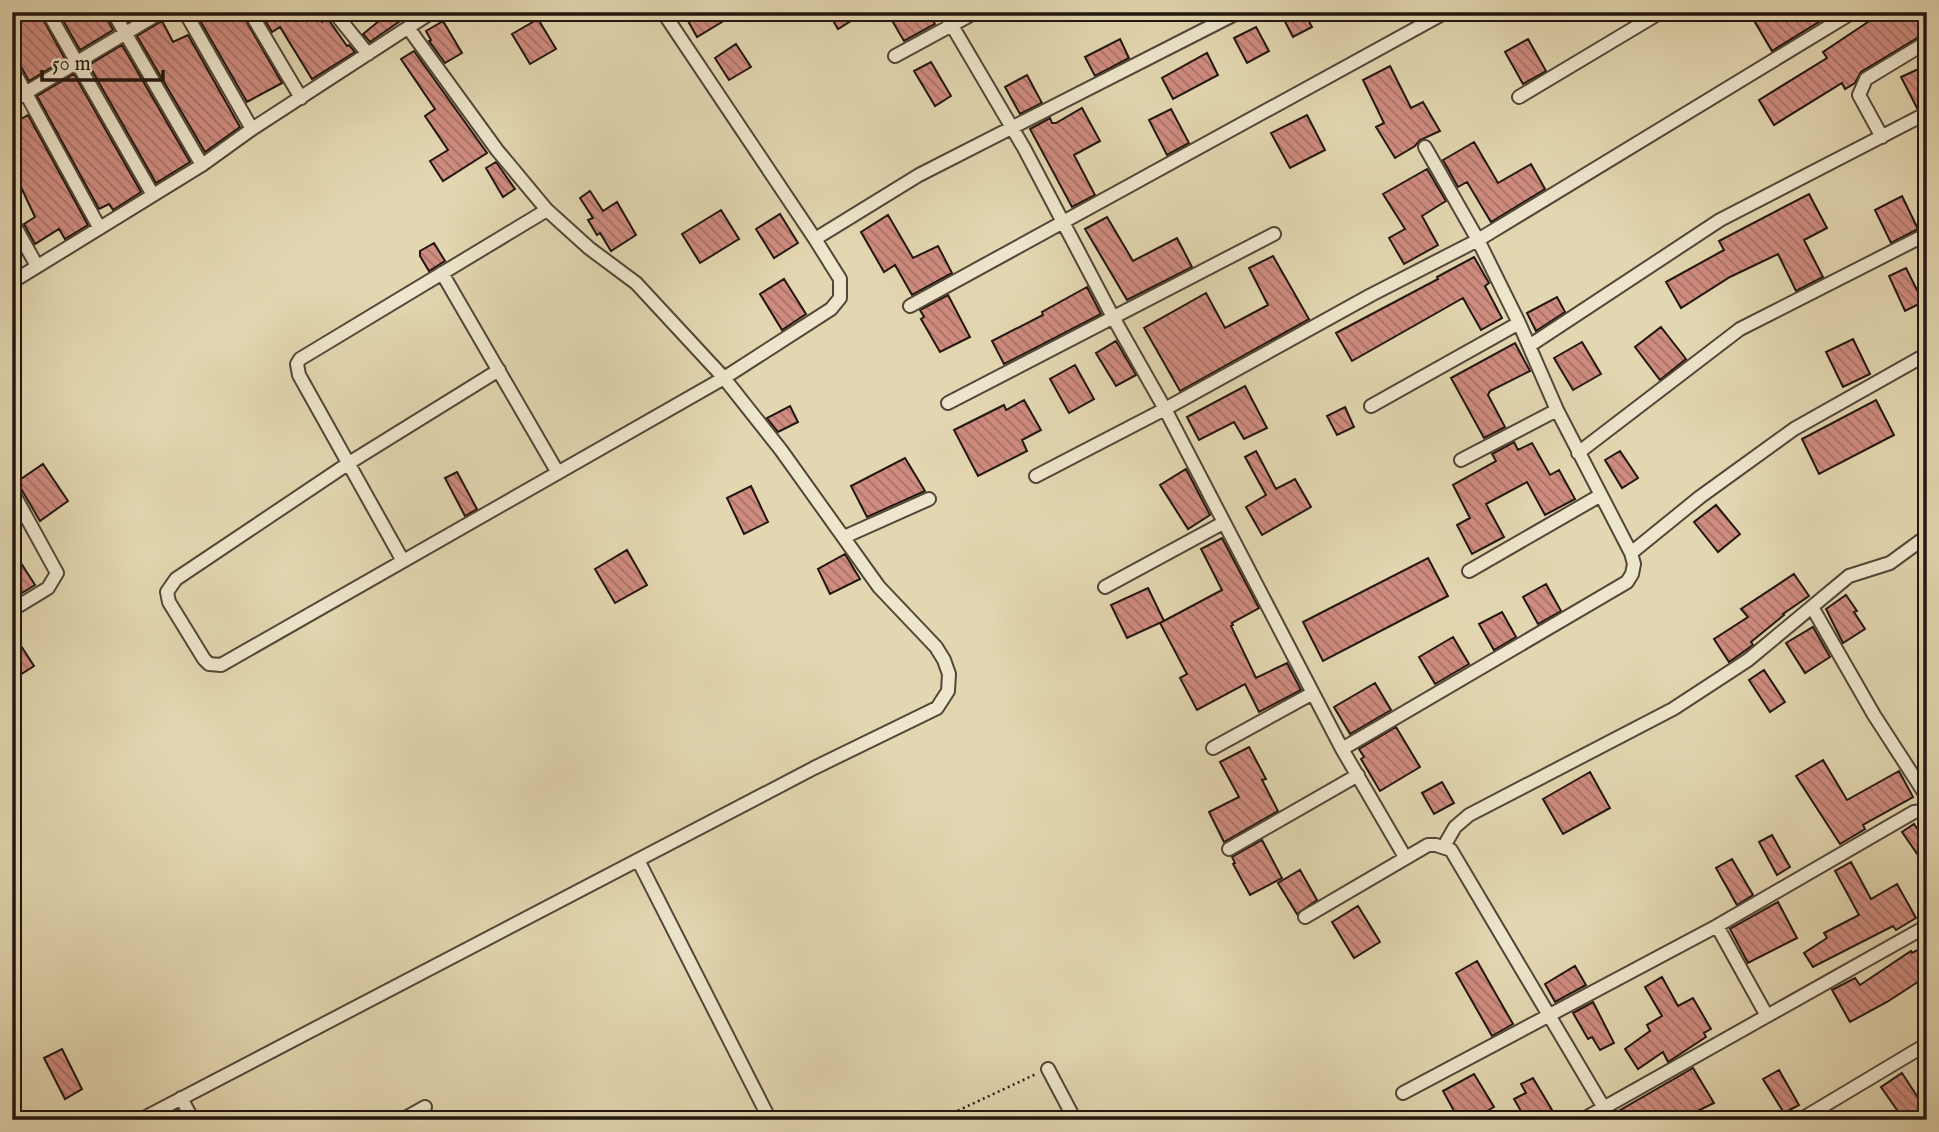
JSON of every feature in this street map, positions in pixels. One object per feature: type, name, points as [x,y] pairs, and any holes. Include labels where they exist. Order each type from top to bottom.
[{"type":"street","points":[[48,12],[153,195]]},
{"type":"street","points":[[113,12],[202,165]]},
{"type":"street","points":[[12,101],[161,12]]},
{"type":"street","points":[[185,12],[253,129]]},
{"type":"street","points":[[250,12],[301,98]]},
{"type":"street","points":[[334,12],[368,54]]},
{"type":"street","points":[[12,282],[202,165],[432,12]]},
{"type":"street","points":[[499,370],[349,463],[176,579],[167,592],[169,602],[204,659],[216,666],[221,665],[724,378],[831,309],[840,298],[840,279],[663,12]]},
{"type":"street","points":[[944,12],[1063,220],[1342,749],[1405,857]]},
{"type":"street","points":[[895,56],[976,12]]},
{"type":"street","points":[[815,239],[919,175],[1239,12]]},
{"type":"street","points":[[910,306],[1446,12]]},
{"type":"street","points":[[1519,97],[1661,12]]},
{"type":"street","points":[[1036,476],[1478,240],[1853,12]]},
{"type":"street","points":[[140,1120],[814,768],[937,708],[948,691],[949,674],[936,647],[879,587],[781,450],[724,378],[636,283],[589,248],[547,210],[498,150],[409,29]]},
{"type":"street","points":[[1882,137],[1859,95],[1862,85],[1866,79],[1927,42]]},
{"type":"street","points":[[12,68],[99,227]]},
{"type":"street","points":[[1529,346],[1720,220],[1927,113]]},
{"type":"street","points":[[1342,749],[1627,582],[1634,564],[1631,552],[1557,410],[1478,240],[1425,147]]},
{"type":"street","points":[[403,561],[299,375],[297,364],[300,359],[547,210]]},
{"type":"street","points":[[12,221],[37,266]]},
{"type":"street","points":[[948,403],[1275,234]]},
{"type":"street","points":[[1578,453],[1740,329],[1927,234]]},
{"type":"street","points":[[442,273],[558,473]]},
{"type":"street","points":[[1371,405],[1518,323]]},
{"type":"street","points":[[1631,552],[1700,497],[1794,429],[1927,355]]},
{"type":"street","points":[[1461,460],[1557,410]]},
{"type":"street","points":[[12,491],[57,573],[48,588],[12,610]]},
{"type":"street","points":[[1469,571],[1601,495]]},
{"type":"street","points":[[844,537],[929,499]]},
{"type":"street","points":[[1105,587],[1223,523]]},
{"type":"street","points":[[1444,846],[1455,827],[1469,815],[1673,709],[1748,660],[1849,576],[1890,563],[1927,536]]},
{"type":"street","points":[[1812,607],[1874,715],[1927,797]]},
{"type":"street","points":[[1213,748],[1313,693]]},
{"type":"street","points":[[1229,849],[1357,775]]},
{"type":"street","points":[[1404,1093],[1717,926],[1914,812],[1927,811]]},
{"type":"street","points":[[1305,917],[1428,845],[1444,846],[1456,858],[1604,1108]]},
{"type":"street","points":[[638,860],[770,1120]]},
{"type":"street","points":[[1717,926],[1767,1016]]},
{"type":"street","points":[[1582,1120],[1927,926]]},
{"type":"street","points":[[1800,1120],[1927,1044]]},
{"type":"street","points":[[1048,1069],[1075,1120]]},
{"type":"street","points":[[181,1098],[193,1120]]},
{"type":"street","points":[[402,1120],[425,1107]]},
{"type":"path","points":[[938,1120],[1048,1069]]},
{"type":"building","points":[[12,12],[39,12],[65,59],[29,81],[19,63],[12,59]]},
{"type":"building","points":[[58,12],[104,12],[113,30],[80,50]]},
{"type":"building","points":[[195,12],[241,12],[282,83],[247,102]]},
{"type":"building","points":[[260,12],[315,12],[322,22],[328,19],[347,46],[355,52],[312,79],[280,27],[272,32]]},
{"type":"building","points":[[390,12],[413,12],[370,42],[363,34]]},
{"type":"building","points":[[683,12],[716,12],[722,22],[697,37]]},
{"type":"building","points":[[828,12],[865,12],[838,29]]},
{"type":"building","points":[[887,12],[927,12],[935,24],[904,41]]},
{"type":"building","points":[[1280,12],[1304,12],[1312,27],[1293,37]]},
{"type":"building","points":[[1749,12],[1768,12],[1773,20],[1786,12],[1835,12],[1772,51]]},
{"type":"building","points":[[1883,12],[1927,12],[1927,32],[1861,72],[1855,83],[1845,89],[1842,83],[1774,125],[1759,100],[1827,58],[1823,52]]},
{"type":"building","points":[[538,19],[556,49],[530,64],[512,34]]},
{"type":"building","points":[[162,21],[173,42],[188,35],[240,127],[205,152],[137,36]]},
{"type":"building","points":[[443,21],[462,53],[445,63],[429,41],[431,40],[426,31]]},
{"type":"building","points":[[1256,27],[1269,51],[1247,63],[1234,38]]},
{"type":"building","points":[[1120,39],[1129,58],[1095,76],[1085,57]]},
{"type":"building","points":[[1528,39],[1546,71],[1523,84],[1505,52]]},
{"type":"building","points":[[736,44],[751,67],[729,80],[715,58]]},
{"type":"building","points":[[122,45],[190,162],[156,183],[89,65]]},
{"type":"building","points":[[414,51],[487,153],[443,181],[430,161],[448,150],[425,116],[435,109],[401,59]]},
{"type":"building","points":[[1207,53],[1218,75],[1173,99],[1162,78]]},
{"type":"building","points":[[931,62],[951,96],[935,106],[914,71]]},
{"type":"building","points":[[1927,65],[1927,104],[1917,108],[1901,77]]},
{"type":"building","points":[[1390,66],[1411,108],[1423,102],[1440,131],[1420,140],[1395,158],[1376,127],[1384,123],[1363,80]]},
{"type":"building","points":[[74,74],[141,192],[113,210],[109,204],[99,209],[37,96]]},
{"type":"building","points":[[1027,75],[1042,103],[1020,114],[1005,87]]},
{"type":"building","points":[[1082,108],[1100,141],[1074,155],[1095,195],[1072,207],[1030,129],[1050,118],[1052,123],[1056,123]]},
{"type":"building","points":[[1171,109],[1189,143],[1167,155],[1149,120]]},
{"type":"building","points":[[28,115],[88,225],[65,239],[59,229],[35,244],[24,224],[35,217],[12,168],[12,140],[18,137],[12,124]]},
{"type":"building","points":[[1307,115],[1325,150],[1290,168],[1271,133]]},
{"type":"building","points":[[1474,142],[1498,183],[1531,164],[1545,189],[1491,222],[1467,182],[1458,187],[1443,160]]},
{"type":"building","points":[[496,162],[515,189],[503,197],[486,168]]},
{"type":"building","points":[[1427,169],[1446,201],[1422,216],[1438,245],[1404,264],[1389,238],[1405,229],[1383,194]]},
{"type":"building","points":[[590,191],[603,211],[617,202],[636,235],[611,251],[588,220],[593,218],[580,198]]},
{"type":"building","points":[[1809,194],[1827,228],[1804,240],[1823,277],[1796,291],[1778,254],[1730,277],[1681,308],[1666,282],[1724,250],[1719,241]]},
{"type":"building","points":[[1902,196],[1918,229],[1891,243],[1875,210]]},
{"type":"building","points":[[721,210],[739,239],[700,263],[682,234]]},
{"type":"building","points":[[780,214],[798,243],[774,258],[756,229]]},
{"type":"building","points":[[888,215],[913,258],[938,246],[952,273],[912,295],[895,265],[884,272],[861,232]]},
{"type":"building","points":[[1107,217],[1133,261],[1177,238],[1192,267],[1127,300],[1085,229]]},
{"type":"building","points":[[434,243],[445,261],[429,271],[420,251]]},
{"type":"building","points":[[1273,256],[1309,319],[1180,391],[1144,328],[1206,293],[1225,328],[1268,305],[1249,268]]},
{"type":"building","points":[[1474,257],[1489,283],[1485,286],[1502,318],[1481,330],[1463,298],[1352,361],[1336,333]]},
{"type":"building","points":[[1906,268],[1923,302],[1905,311],[1889,276]]},
{"type":"building","points":[[784,279],[806,314],[782,330],[760,294]]},
{"type":"building","points":[[1087,287],[1101,314],[1004,364],[992,341],[1043,315],[1042,312]]},
{"type":"building","points":[[948,295],[970,337],[940,352],[921,319],[924,317],[920,310]]},
{"type":"building","points":[[1557,297],[1565,312],[1536,331],[1527,313]]},
{"type":"building","points":[[1661,327],[1686,359],[1660,380],[1635,347]]},
{"type":"building","points":[[1853,339],[1870,374],[1843,387],[1826,352]]},
{"type":"building","points":[[1116,341],[1136,375],[1116,386],[1096,353]]},
{"type":"building","points":[[1582,342],[1601,374],[1573,390],[1554,358]]},
{"type":"building","points":[[1515,343],[1530,371],[1490,391],[1488,395],[1505,427],[1484,438],[1451,378]]},
{"type":"building","points":[[1075,365],[1094,399],[1069,413],[1050,379]]},
{"type":"building","points":[[1245,386],[1267,428],[1244,439],[1234,422],[1199,440],[1187,417]]},
{"type":"building","points":[[1024,400],[1041,430],[1022,440],[1027,451],[978,476],[954,430],[1004,405],[1006,410]]},
{"type":"building","points":[[1876,400],[1894,435],[1819,474],[1802,439]]},
{"type":"building","points":[[790,406],[798,422],[778,432],[767,418]]},
{"type":"building","points":[[1345,407],[1354,427],[1337,435],[1327,416]]},
{"type":"building","points":[[1514,442],[1518,450],[1532,443],[1550,475],[1559,470],[1575,499],[1545,515],[1527,482],[1486,504],[1504,537],[1472,554],[1457,525],[1470,518],[1453,485],[1496,461],[1492,454]]},
{"type":"building","points":[[1256,451],[1276,489],[1295,479],[1311,507],[1262,535],[1246,507],[1266,495],[1245,457]]},
{"type":"building","points":[[1620,451],[1638,478],[1622,488],[1605,460]]},
{"type":"building","points":[[905,458],[925,491],[867,517],[851,486]]},
{"type":"building","points":[[43,464],[68,501],[40,521],[15,483]]},
{"type":"building","points":[[1186,469],[1210,515],[1188,529],[1160,485]]},
{"type":"building","points":[[457,472],[477,509],[465,516],[445,478]]},
{"type":"building","points":[[751,486],[768,522],[744,534],[727,498]]},
{"type":"building","points":[[1716,505],[1740,534],[1718,552],[1694,522]]},
{"type":"building","points":[[1222,538],[1259,608],[1231,626],[1256,678],[1287,663],[1301,690],[1259,712],[1245,684],[1197,710],[1180,678],[1187,674],[1160,623],[1222,590],[1201,549]]},
{"type":"building","points":[[12,549],[35,585],[12,599]]},
{"type":"building","points":[[627,550],[647,585],[615,603],[595,569]]},
{"type":"building","points":[[845,554],[860,579],[830,594],[818,569]]},
{"type":"building","points":[[1428,558],[1448,596],[1323,661],[1303,622]]},
{"type":"building","points":[[1794,574],[1809,596],[1783,614],[1751,642],[1753,645],[1729,662],[1714,639],[1748,617],[1741,609]]},
{"type":"building","points":[[1546,584],[1561,611],[1538,624],[1523,597]]},
{"type":"building","points":[[1148,588],[1164,621],[1127,638],[1111,605]]},
{"type":"building","points":[[1846,595],[1865,629],[1843,643],[1826,609]]},
{"type":"building","points":[[1502,612],[1516,637],[1494,650],[1479,624]]},
{"type":"building","points":[[1813,627],[1830,657],[1805,673],[1786,643]]},
{"type":"building","points":[[12,632],[34,666],[12,680]]},
{"type":"building","points":[[1453,637],[1469,664],[1435,684],[1419,657]]},
{"type":"building","points":[[1764,670],[1785,702],[1770,712],[1749,680]]},
{"type":"building","points":[[1375,683],[1391,710],[1350,734],[1334,707]]},
{"type":"building","points":[[1396,727],[1420,767],[1380,791],[1361,759],[1364,757],[1359,749]]},
{"type":"building","points":[[1249,747],[1266,779],[1262,780],[1278,811],[1224,842],[1209,812],[1239,797],[1220,762]]},
{"type":"building","points":[[1823,760],[1847,800],[1899,771],[1913,797],[1863,825],[1865,829],[1840,844],[1796,776]]},
{"type":"building","points":[[1590,772],[1610,808],[1563,834],[1543,799]]},
{"type":"building","points":[[1442,782],[1454,803],[1434,814],[1422,793]]},
{"type":"building","points":[[1914,824],[1927,843],[1927,849],[1918,855],[1902,832]]},
{"type":"building","points":[[1772,835],[1790,867],[1777,875],[1759,842]]},
{"type":"building","points":[[1262,840],[1282,878],[1250,895],[1232,857]]},
{"type":"building","points":[[1732,859],[1753,895],[1737,905],[1716,868]]},
{"type":"building","points":[[1851,862],[1871,899],[1897,884],[1916,918],[1896,930],[1893,926],[1813,967],[1804,953],[1827,938],[1824,933],[1859,915],[1835,871]]},
{"type":"building","points":[[1300,870],[1317,900],[1297,914],[1278,883]]},
{"type":"building","points":[[1778,902],[1797,938],[1748,963],[1730,929]]},
{"type":"building","points":[[1358,906],[1380,942],[1354,958],[1332,922]]},
{"type":"building","points":[[1927,945],[1927,976],[1850,1022],[1832,990],[1855,978],[1860,985],[1911,951],[1912,953]]},
{"type":"building","points":[[1477,961],[1513,1024],[1492,1036],[1456,973]]},
{"type":"building","points":[[1575,966],[1586,985],[1555,1002],[1545,984]]},
{"type":"building","points":[[1662,977],[1678,1006],[1693,998],[1711,1029],[1704,1033],[1706,1037],[1668,1062],[1663,1052],[1638,1069],[1625,1049],[1650,1031],[1647,1025],[1662,1016],[1645,987]]},
{"type":"building","points":[[1593,1002],[1614,1043],[1600,1050],[1592,1037],[1588,1039],[1573,1013]]},
{"type":"building","points":[[62,1049],[82,1089],[65,1099],[44,1058]]},
{"type":"building","points":[[1693,1068],[1714,1103],[1679,1120],[1603,1120]]},
{"type":"building","points":[[1779,1070],[1799,1105],[1784,1113],[1763,1079]]},
{"type":"building","points":[[1902,1073],[1924,1107],[1904,1120],[1881,1087]]},
{"type":"building","points":[[1474,1074],[1494,1107],[1472,1120],[1459,1120],[1443,1091]]},
{"type":"building","points":[[1533,1078],[1558,1120],[1526,1120],[1514,1099],[1526,1093],[1521,1084]]}]
